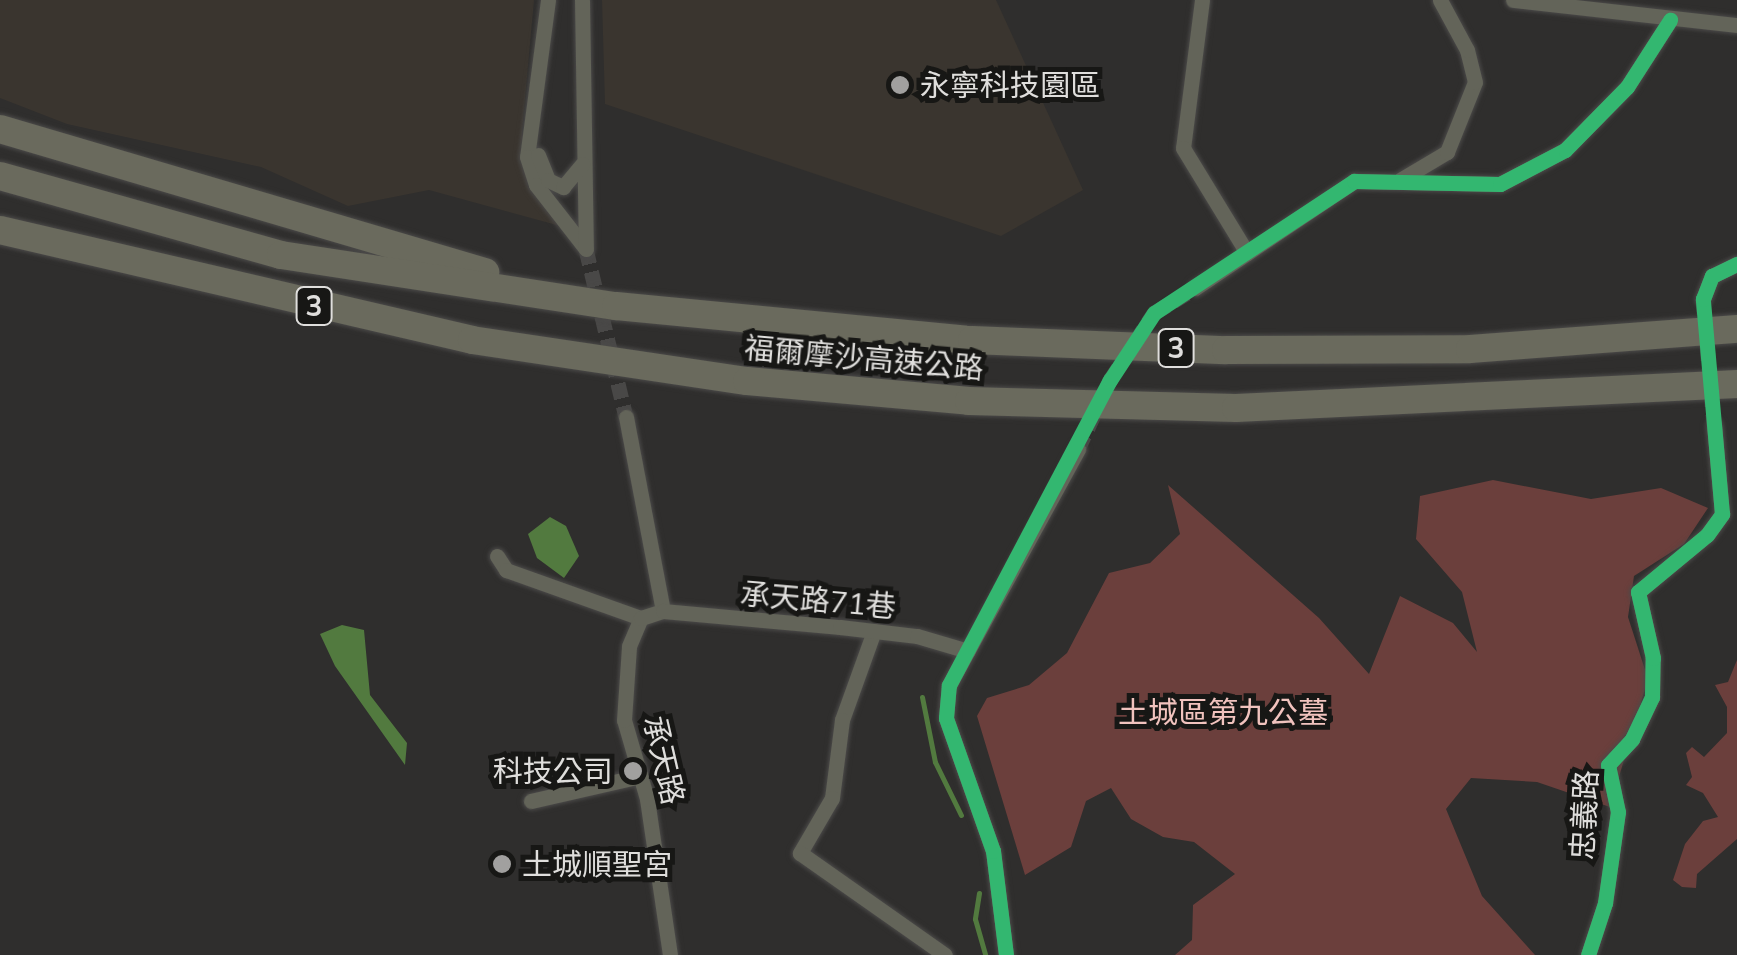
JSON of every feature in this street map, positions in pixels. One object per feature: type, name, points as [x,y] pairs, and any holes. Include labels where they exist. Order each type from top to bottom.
[{"type":"highway","points":[[0,129],[583,301]]},
{"type":"highway","name":"福爾摩沙高速公路","points":[[0,176],[281,255],[583,301],[972,340],[1226,350],[1470,349],[1737,329]]},
{"type":"highway","name":"福爾摩沙高速公路","points":[[0,230],[472,340],[747,382],[969,400],[1236,408],[1737,384]]},
{"type":"street","points":[[548,0],[528,157],[536,185],[586,249],[582,200],[582,0]]},
{"type":"street","points":[[1202,0],[1183,148],[1247,253]]},
{"type":"street","points":[[1400,181],[1447,152],[1475,82],[1456,25],[1440,0]]},
{"type":"street","points":[[1513,0],[1670,20],[1734,21]]},
{"type":"street","points":[[1195,288],[1354,181],[1500,184],[1565,150],[1626,87],[1670,20]]},
{"type":"street","points":[[534,116],[538,156],[548,180],[563,187],[582,164]]},
{"type":"street","points":[[550,200],[582,200]]},
{"type":"street","points":[[1703,299],[1712,276],[1737,264]]},
{"type":"street","points":[[496,556],[506,570],[641,618],[662,612],[626,417]]},
{"type":"street","name":"忠義路","points":[[1588,955],[1605,903],[1618,812],[1608,765],[1632,739],[1652,697],[1652,658],[1638,592],[1707,535],[1722,514],[1714,424]]},
{"type":"street","points":[[1006,955],[994,851],[946,718],[949,685],[1078,449]]},
{"type":"street","name":"承天路71巷","points":[[662,612],[874,631],[968,651]]},
{"type":"street","name":"承天路","points":[[641,618],[630,646],[624,720],[640,776],[669,954]]},
{"type":"street","points":[[874,631],[842,720],[832,798],[800,852],[945,955]]},
{"type":"street","points":[[531,801],[640,776]]},
{"type":"shaded area","points":[[0,0],[534,0],[522,131],[528,187],[564,227],[429,190],[348,206],[261,167],[67,124],[0,98]]},
{"type":"shaded area","points":[[602,0],[996,0],[1083,190],[1001,236],[605,104]]},
{"type":"shaded area","points":[[550,517],[566,526],[579,556],[564,578],[537,558],[528,534]]},
{"type":"shaded area","points":[[342,625],[364,630],[370,695],[407,743],[405,765],[335,666],[320,634]]},
{"type":"green space","name":"土城區第九公墓","points":[[1493,480],[1591,499],[1661,488],[1708,508],[1684,544],[1634,576],[1628,617],[1648,679],[1610,807],[1537,782],[1471,778],[1446,809],[1482,896],[1535,955],[1175,955],[1192,940],[1193,905],[1235,874],[1194,842],[1163,837],[1131,819],[1111,788],[1086,801],[1071,847],[1025,875],[977,716],[987,698],[1029,685],[1067,653],[1109,573],[1150,563],[1180,534],[1168,485],[1319,618],[1369,674],[1400,596],[1453,623],[1477,652],[1462,592],[1416,539],[1420,496]]},
{"type":"green space","points":[[1737,660],[1737,839],[1697,874],[1696,888],[1682,887],[1673,880],[1685,844],[1703,821],[1718,817],[1703,793],[1686,785],[1692,777],[1686,753],[1692,747],[1704,757],[1727,733],[1727,707],[1715,685],[1728,682]]},
{"type":"waterway","points":[[922,697],[935,762],[961,815]]},
{"type":"waterway","points":[[979,893],[975,919],[985,955]]},
{"type":"tunnel","points":[[586,249],[626,417]]},
{"type":"tunnel","points":[[1078,449],[1110,380],[1154,313],[1195,288]]},
{"type":"tunnel","points":[[1703,299],[1714,425]]},
{"type":"cycle path","points":[[1006,955],[993,851],[946,718],[949,685],[1110,380],[1154,313],[1354,181],[1500,184],[1565,150],[1627,87],[1670,20]]},
{"type":"cycle path","points":[[1588,955],[1605,903],[1618,812],[1608,765],[1632,739],[1652,697],[1653,658],[1638,592],[1707,535],[1722,514],[1703,299],[1712,276],[1737,264]]},
{"type":"place","name":"永寧科技園區","points":[[900,85]]},
{"type":"place","name":"科技公司","points":[[633,771]]},
{"type":"place","name":"土城順聖宮","points":[[502,864]]}]
